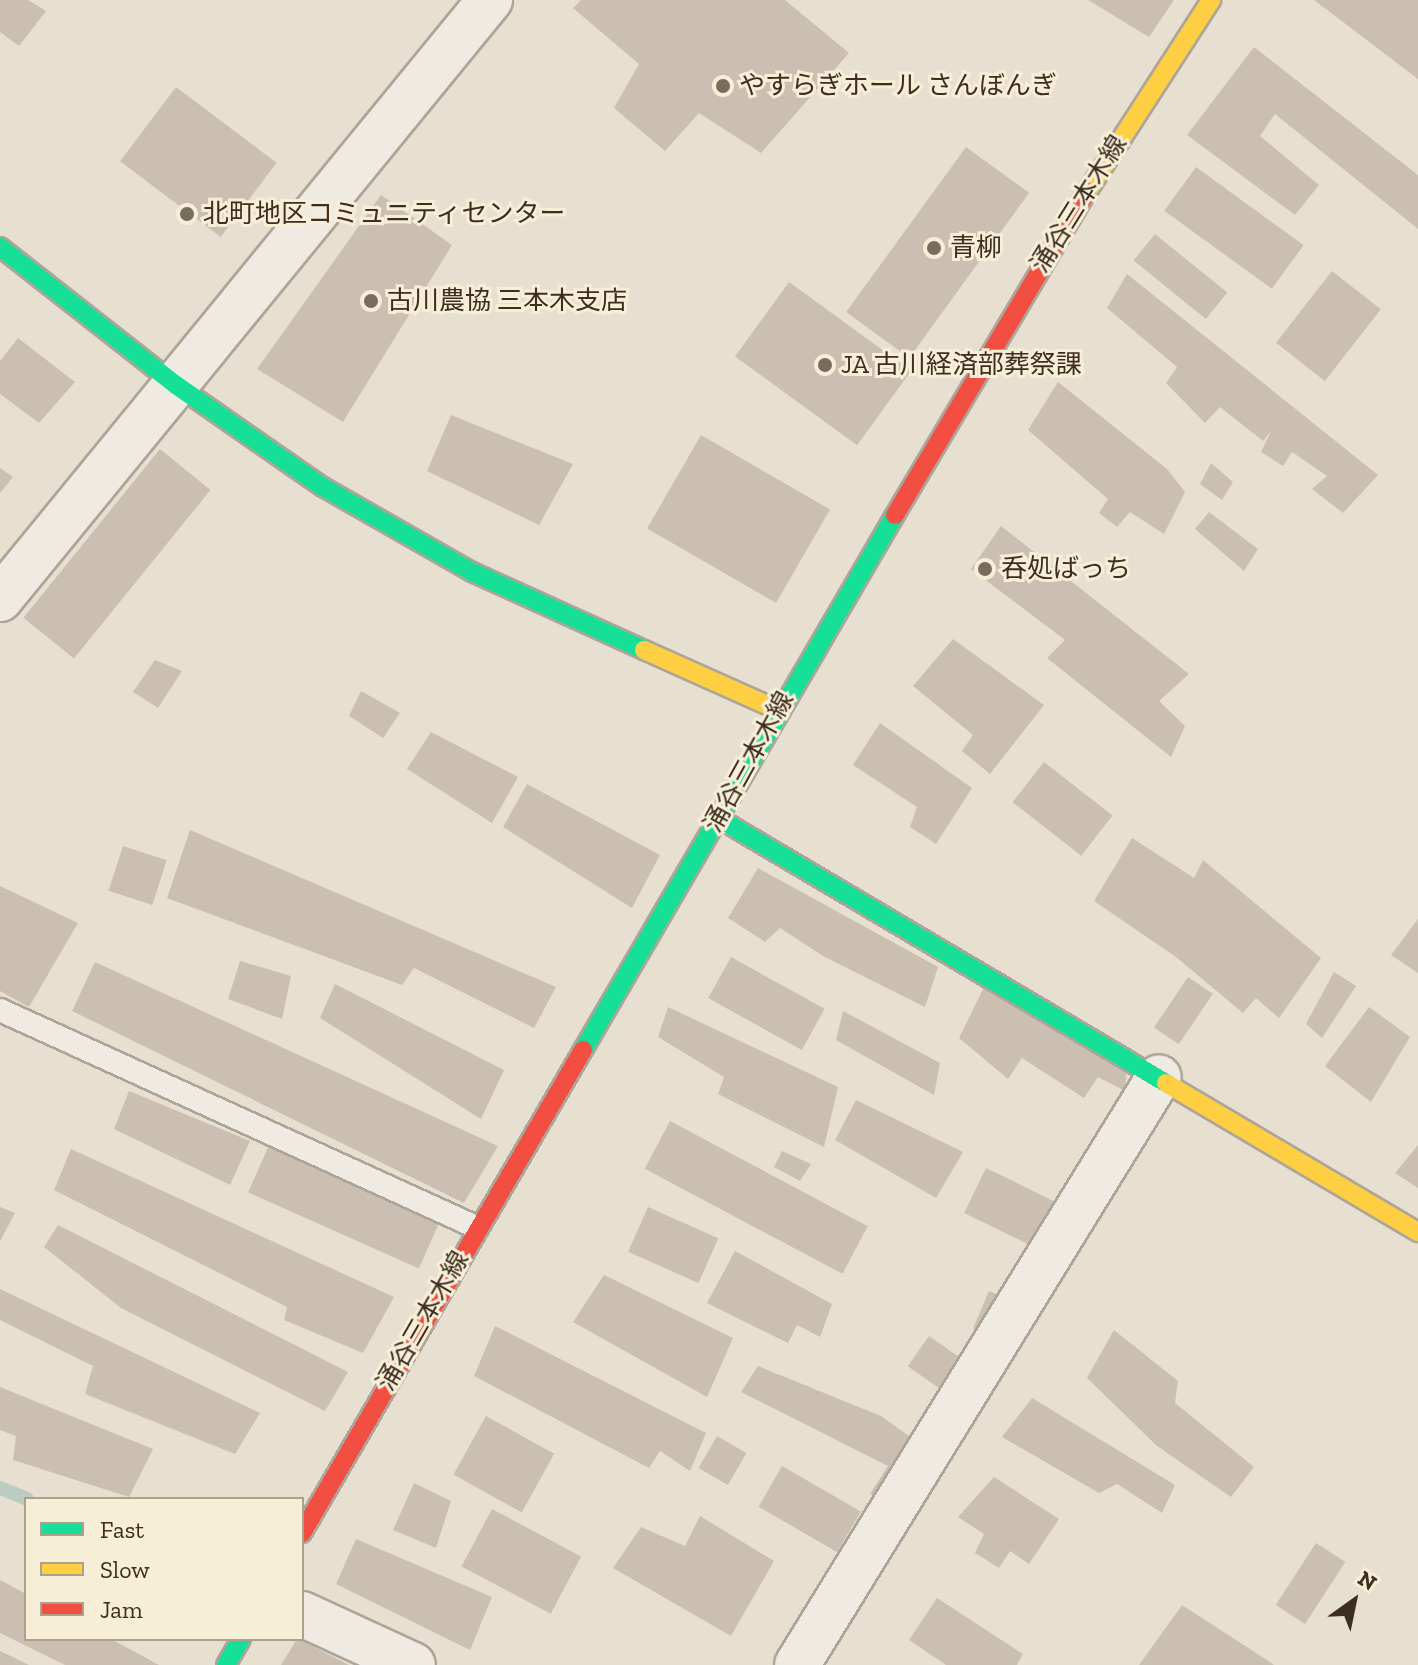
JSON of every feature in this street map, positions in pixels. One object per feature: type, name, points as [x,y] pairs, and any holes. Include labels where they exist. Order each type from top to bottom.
[{"type":"main road","name":"涌谷三本木線","points":[[304,1529],[476,1227],[1049,251],[1211,0]]},
{"type":"main road","points":[[0,247],[176,385],[323,487],[472,572],[778,710]]},
{"type":"main road","points":[[718,818],[1418,1232]]},
{"type":"main road","points":[[226,1665],[240,1641]]},
{"type":"street","points":[[0,599],[490,0]]},
{"type":"street","points":[[797,1665],[1159,1077]]},
{"type":"street","points":[[304,1615],[413,1665]]},
{"type":"lane","points":[[0,1010],[476,1227]]},
{"type":"building","points":[[0,0],[28,0],[46,11],[19,46],[0,32]]},
{"type":"building","name":"やすらぎホール さんぼんぎ","points":[[581,0],[785,0],[849,53],[761,153],[699,113],[665,151],[614,108],[639,64],[573,8]]},
{"type":"building","points":[[1088,0],[1174,0],[1149,37]]},
{"type":"building","points":[[1314,0],[1418,0],[1418,79]]},
{"type":"building","points":[[1254,47],[1418,175],[1418,229],[1275,114],[1260,136],[1319,185],[1295,215],[1187,135]]},
{"type":"building","points":[[176,87],[277,163],[221,237],[120,161]]},
{"type":"building","name":"青柳","points":[[966,147],[1029,193],[909,358],[846,312]]},
{"type":"building","points":[[1196,167],[1304,245],[1272,289],[1164,211]]},
{"type":"building","points":[[381,195],[452,245],[343,422],[257,369]]},
{"type":"building","points":[[1155,234],[1227,293],[1206,319],[1134,260]]},
{"type":"building","points":[[1332,271],[1381,309],[1325,381],[1276,343]]},
{"type":"building","points":[[1127,274],[1378,475],[1343,513],[1312,489],[1327,476],[1292,452],[1283,466],[1261,452],[1271,431],[1263,441],[1220,407],[1205,423],[1166,383],[1177,367],[1107,308]]},
{"type":"building","name":"JA 古川経済部葬祭課","points":[[789,282],[911,371],[857,445],[735,356]]},
{"type":"building","points":[[18,338],[75,382],[39,423],[0,394],[0,361]]},
{"type":"building","points":[[1058,382],[1167,469],[1185,492],[1164,534],[1130,512],[1117,527],[1099,513],[1108,499],[1028,430]]},
{"type":"building","points":[[451,415],[573,464],[539,525],[427,471]]},
{"type":"building","points":[[701,435],[830,510],[776,603],[647,529]]},
{"type":"building","points":[[160,449],[211,490],[74,659],[23,618]]},
{"type":"building","points":[[1211,463],[1233,482],[1222,500],[1200,484]]},
{"type":"building","points":[[0,468],[13,477],[0,493]]},
{"type":"building","points":[[1209,512],[1258,549],[1244,571],[1195,529]]},
{"type":"building","points":[[1001,526],[1189,674],[1159,701],[1185,726],[1171,757],[1047,658],[1065,640],[971,569]]},
{"type":"building","points":[[953,639],[1044,705],[990,774],[962,751],[973,735],[913,686]]},
{"type":"building","points":[[155,660],[182,671],[158,708],[133,692]]},
{"type":"building","points":[[361,691],[400,713],[383,738],[349,716]]},
{"type":"building","points":[[880,723],[972,788],[936,844],[910,827],[917,807],[853,765]]},
{"type":"building","points":[[431,732],[518,777],[492,823],[407,769]]},
{"type":"building","points":[[1044,762],[1113,816],[1081,856],[1013,802]]},
{"type":"building","points":[[527,784],[660,855],[632,908],[503,827]]},
{"type":"building","points":[[190,830],[556,987],[534,1028],[414,968],[402,985],[167,898]]},
{"type":"building","points":[[1132,838],[1194,878],[1203,860],[1321,958],[1279,1018],[1256,998],[1243,1013],[1176,957],[1094,901]]},
{"type":"building","points":[[123,846],[167,860],[152,905],[108,891]]},
{"type":"building","points":[[758,868],[938,967],[925,1007],[823,956],[780,928],[765,942],[728,918]]},
{"type":"building","points":[[0,886],[78,923],[29,1007],[0,991]]},
{"type":"building","points":[[1418,919],[1418,973],[1391,955]]},
{"type":"building","points":[[731,957],[825,1009],[802,1050],[708,998]]},
{"type":"building","points":[[240,961],[291,976],[282,1019],[228,999]]},
{"type":"building","points":[[95,962],[498,1146],[464,1203],[72,1011]]},
{"type":"building","points":[[1334,972],[1356,986],[1322,1038],[1306,1024]]},
{"type":"building","points":[[989,977],[1128,1059],[1125,1091],[1098,1077],[1084,1098],[1022,1058],[1008,1079],[959,1038]]},
{"type":"building","points":[[1188,977],[1213,994],[1179,1044],[1154,1028]]},
{"type":"building","points":[[335,984],[504,1070],[481,1119],[320,1018]]},
{"type":"building","points":[[668,1007],[838,1087],[824,1147],[718,1094],[724,1077],[658,1037]]},
{"type":"building","points":[[1369,1007],[1410,1037],[1371,1102],[1325,1066]]},
{"type":"building","points":[[843,1011],[940,1063],[934,1095],[836,1040]]},
{"type":"building","points":[[129,1091],[250,1141],[230,1185],[114,1129]]},
{"type":"building","points":[[856,1100],[963,1152],[936,1198],[835,1140]]},
{"type":"building","points":[[670,1121],[868,1226],[842,1274],[645,1169]]},
{"type":"building","points":[[270,1143],[441,1219],[419,1268],[248,1192]]},
{"type":"building","points":[[1418,1145],[1418,1188],[1395,1173]]},
{"type":"building","points":[[71,1149],[394,1297],[363,1353],[284,1320],[287,1307],[54,1190]]},
{"type":"building","points":[[782,1151],[811,1164],[800,1181],[774,1167]]},
{"type":"building","points":[[986,1168],[1057,1203],[1035,1248],[964,1213]]},
{"type":"building","points":[[0,1207],[15,1213],[0,1241]]},
{"type":"building","points":[[648,1207],[718,1238],[698,1283],[628,1252]]},
{"type":"building","points":[[58,1225],[348,1372],[325,1411],[121,1308],[44,1247]]},
{"type":"building","points":[[735,1251],[832,1304],[820,1337],[797,1325],[788,1343],[707,1303]]},
{"type":"building","points":[[604,1275],[733,1338],[707,1397],[573,1322]]},
{"type":"building","points":[[0,1289],[260,1413],[235,1454],[85,1394],[93,1366],[0,1320]]},
{"type":"building","points":[[989,1291],[1017,1303],[1001,1340],[973,1328]]},
{"type":"building","points":[[495,1326],[706,1433],[690,1471],[660,1451],[649,1468],[474,1376]]},
{"type":"building","points":[[1114,1330],[1178,1381],[1175,1403],[1254,1467],[1231,1497],[1157,1446],[1087,1378]]},
{"type":"building","points":[[929,1336],[975,1368],[954,1398],[908,1366]]},
{"type":"building","points":[[758,1366],[881,1416],[923,1446],[888,1505],[870,1494],[888,1466],[741,1392]]},
{"type":"building","points":[[0,1387],[153,1449],[129,1497],[13,1460],[16,1436],[0,1430]]},
{"type":"building","points":[[1032,1398],[1175,1485],[1162,1513],[1117,1484],[1099,1493],[1002,1437]]},
{"type":"building","points":[[486,1416],[554,1454],[522,1512],[454,1475]]},
{"type":"building","points":[[717,1436],[746,1453],[728,1485],[698,1468]]},
{"type":"building","points":[[782,1466],[861,1512],[837,1552],[758,1507]]},
{"type":"building","points":[[994,1477],[1059,1519],[1029,1564],[1010,1551],[999,1568],[975,1553],[984,1534],[958,1517]]},
{"type":"building","points":[[414,1483],[451,1501],[436,1548],[393,1530]]},
{"type":"building","points":[[492,1509],[581,1556],[551,1614],[461,1566]]},
{"type":"building","points":[[700,1516],[774,1561],[731,1636],[613,1568],[641,1527],[685,1546]]},
{"type":"building","points":[[356,1539],[492,1597],[470,1650],[336,1584]]},
{"type":"building","points":[[1316,1543],[1345,1562],[1305,1624],[1276,1605]]},
{"type":"building","points":[[0,1580],[24,1593],[24,1641],[115,1641],[159,1665],[65,1665],[0,1633]]},
{"type":"building","points":[[937,1598],[1023,1654],[1017,1665],[946,1665],[909,1640]]},
{"type":"building","points":[[1182,1605],[1270,1662],[1274,1665],[1139,1665]]},
{"type":"building","points":[[296,1641],[303,1641],[349,1665],[281,1665]]},
{"type":"building","points":[[0,1651],[29,1665],[0,1665]]},
{"type":"waterway","points":[[0,1488],[24,1498]]},
{"type":"traffic: fast","points":[[0,247],[176,385],[323,487],[472,572],[644,650]]},
{"type":"traffic: fast","points":[[583,1050],[895,515]]},
{"type":"traffic: fast","points":[[718,818],[1166,1083]]},
{"type":"traffic: fast","points":[[226,1665],[240,1641]]},
{"type":"traffic: slow","points":[[1087,192],[1211,0]]},
{"type":"traffic: slow","points":[[644,650],[778,710]]},
{"type":"traffic: slow","points":[[1166,1083],[1418,1232]]},
{"type":"traffic: jam","points":[[895,515],[1087,192]]},
{"type":"traffic: jam","points":[[304,1530],[583,1050]]},
{"type":"place","name":"やすらぎホール さんぼんぎ","points":[[723,86]]},
{"type":"place","name":"北町地区コミュニティセンター","points":[[187,214]]},
{"type":"place","name":"青柳","points":[[934,248]]},
{"type":"place","name":"古川農協 三本木支店","points":[[371,301]]},
{"type":"place","name":"JA 古川経済部葬祭課","points":[[825,365]]},
{"type":"place","name":"呑処ばっち","points":[[985,569]]}]
